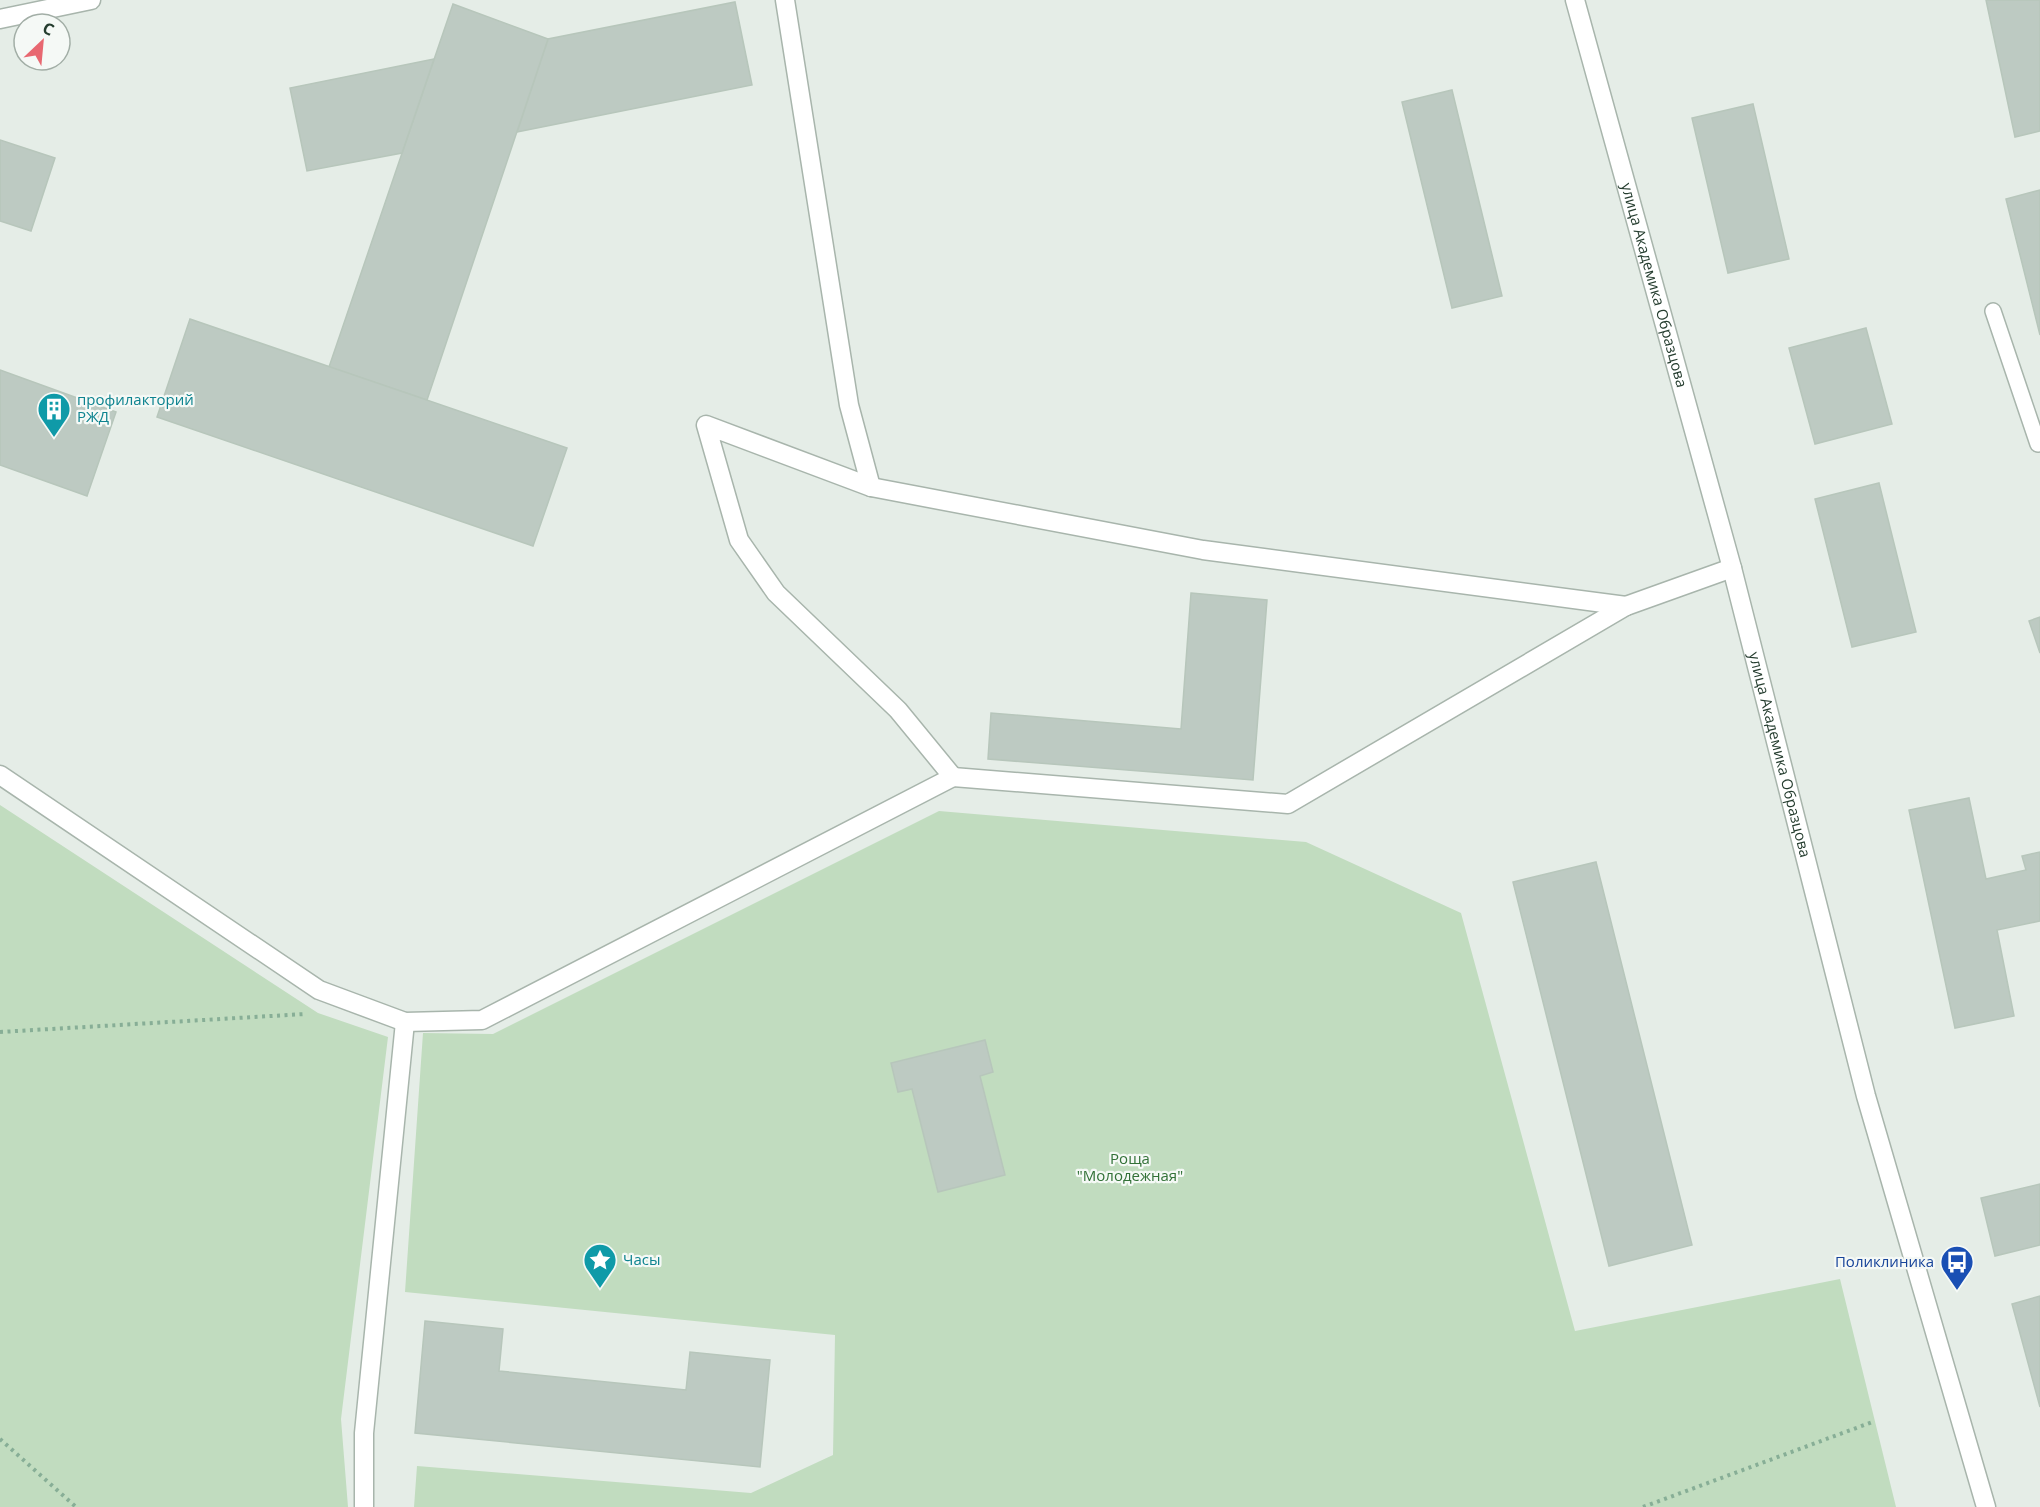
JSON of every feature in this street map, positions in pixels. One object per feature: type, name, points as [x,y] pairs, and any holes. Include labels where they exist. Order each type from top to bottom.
[{"type":"street","points":[[0,19],[90,0]]},
{"type":"street","points":[[785,0],[849,405],[871,487]]},
{"type":"street","name":"улица Академика Образцова","points":[[1575,0],[1732,568],[1866,1096],[1986,1507]]},
{"type":"street","points":[[953,777],[898,710],[776,593],[739,540],[706,425],[871,487],[1203,550],[1626,606]]},
{"type":"street","points":[[0,775],[319,990],[405,1022],[482,1020],[953,777],[1288,804],[1626,606],[1732,568]]},
{"type":"street","points":[[364,1507],[364,1433],[405,1022]]},
{"type":"lane","points":[[1993,311],[2038,444],[2040,443]]},
{"type":"path","points":[[0,1032],[315,1014]]},
{"type":"path","points":[[1643,1507],[1875,1421]]},
{"type":"path","points":[[0,1439],[76,1507]]},
{"type":"green space","points":[[0,805],[318,1013],[388,1037],[341,1419],[348,1507],[0,1507]]},
{"type":"green space","name":"Роща \"Молодежная\"","points":[[939,811],[1306,842],[1461,913],[1575,1331],[1840,1279],[1896,1507],[414,1507],[417,1466],[751,1493],[833,1455],[835,1335],[405,1292],[423,1033],[493,1034]]},
{"type":"building","points":[[1986,0],[2040,0],[2040,131],[2015,137]]},
{"type":"building","points":[[735,2],[752,85],[517,132],[548,39]]},
{"type":"building","points":[[453,4],[548,39],[427,400],[329,367]]},
{"type":"building","points":[[434,59],[402,153],[307,171],[290,88]]},
{"type":"building","points":[[1452,90],[1502,296],[1452,308],[1402,102]]},
{"type":"building","points":[[1753,104],[1789,259],[1728,273],[1692,118]]},
{"type":"building","points":[[0,140],[55,158],[31,231],[0,221]]},
{"type":"building","points":[[2040,190],[2040,335],[2006,199]]},
{"type":"building","points":[[190,319],[567,448],[533,546],[157,417]]},
{"type":"building","points":[[1866,328],[1892,424],[1815,444],[1789,348]]},
{"type":"building","name":"профилакторий РЖД","points":[[0,370],[116,412],[87,496],[0,465]]},
{"type":"building","points":[[1879,483],[1916,632],[1852,647],[1815,499]]},
{"type":"building","points":[[1191,593],[1267,600],[1253,780],[988,759],[991,713],[1181,729]]},
{"type":"building","points":[[2040,617],[2040,653],[2029,621]]},
{"type":"building","points":[[1969,798],[1986,879],[2026,870],[2022,856],[2040,852],[2040,921],[1997,930],[2014,1016],[1955,1028],[1909,810]]},
{"type":"building","points":[[1596,862],[1692,1245],[1609,1266],[1513,882]]},
{"type":"building","points":[[985,1040],[993,1072],[980,1076],[1005,1175],[938,1192],[912,1089],[898,1092],[891,1063]]},
{"type":"building","points":[[2040,1184],[2040,1245],[1995,1256],[1981,1198]]},
{"type":"building","points":[[2040,1296],[2040,1407],[2012,1304]]},
{"type":"building","points":[[425,1321],[503,1329],[499,1371],[686,1390],[690,1352],[770,1360],[760,1467],[415,1433]]},
{"type":"place","name":"профилакторий РЖД","points":[[54,438]]},
{"type":"place","name":"Часы","points":[[600,1289]]},
{"type":"place","name":"Поликлиника","points":[[1957,1291]]}]
